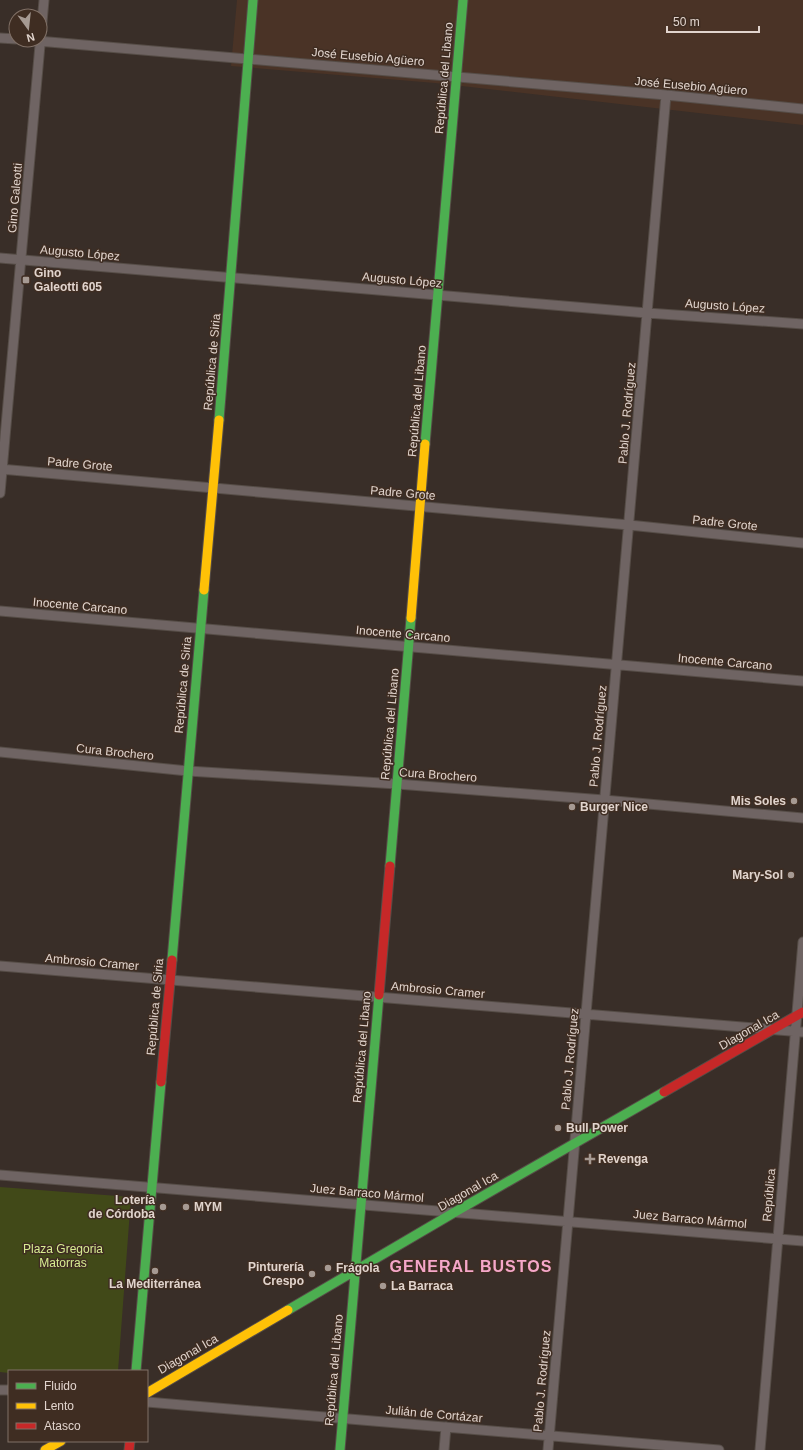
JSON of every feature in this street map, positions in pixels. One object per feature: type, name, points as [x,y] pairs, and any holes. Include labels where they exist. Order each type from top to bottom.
[{"type":"main road","name":"República de Siria","points":[[136,1370],[231,278],[253,0]]},
{"type":"main road","name":"República del Libano","points":[[340,1450],[463,0]]},
{"type":"main road","name":"Diagonal Ica","points":[[148,1392],[455,1212],[800,1014]]},
{"type":"main road","points":[[44,1450],[59,1442]]},
{"type":"street","name":"José Eusebio Agüero","points":[[48,42],[666,95],[803,109]]},
{"type":"street","name":"Gino Galeotti","points":[[0,493],[40,48]]},
{"type":"street","name":"Pablo J. Rodríguez","points":[[548,1450],[666,95]]},
{"type":"street","name":"Augusto López","points":[[0,258],[438,296],[803,324]]},
{"type":"street","name":"Padre Grote","points":[[1,469],[629,525],[803,543]]},
{"type":"street","name":"Inocente Carcano","points":[[0,611],[803,681]]},
{"type":"street","name":"Cura Brochero","points":[[0,752],[188,771],[397,784],[604,800],[803,818]]},
{"type":"street","name":"República","points":[[760,1450],[778,1238],[799,1032],[803,942]]},
{"type":"street","name":"Ambrosio Cramer","points":[[0,966],[799,1032]]},
{"type":"street","name":"Juez Barraco Mármol","points":[[0,1175],[803,1240]]},
{"type":"street","name":"Julián de Cortázar","points":[[148,1402],[719,1450]]},
{"type":"street","points":[[444,1450],[446,1427]]},
{"type":"shaded area","points":[[237,0],[803,0],[803,125],[435,83],[231,66]]},
{"type":"green space","name":"Plaza Gregoria Matorras","points":[[0,1187],[131,1197],[118,1370],[8,1370],[8,1373],[0,1372]]},
{"type":"traffic: fast","points":[[219,420],[253,0]]},
{"type":"traffic: fast","points":[[425,444],[463,0]]},
{"type":"traffic: fast","points":[[172,960],[204,590]]},
{"type":"traffic: fast","points":[[390,866],[411,618]]},
{"type":"traffic: fast","points":[[340,1450],[379,995]]},
{"type":"traffic: fast","points":[[136,1370],[161,1082]]},
{"type":"traffic: fast","points":[[288,1310],[664,1092]]},
{"type":"traffic: slow","points":[[204,590],[219,420]]},
{"type":"traffic: slow","points":[[411,618],[425,444]]},
{"type":"traffic: slow","points":[[148,1392],[288,1310]]},
{"type":"traffic: slow","points":[[45,1450],[59,1442]]},
{"type":"traffic: jam","points":[[379,995],[390,866]]},
{"type":"traffic: jam","points":[[161,1082],[172,960]]},
{"type":"traffic: jam","points":[[664,1092],[803,1012]]},
{"type":"traffic: jam","points":[[129,1450],[130,1442]]},
{"type":"place","name":"Gino Galeotti 605","points":[[26,280]]},
{"type":"place","name":"Mis Soles","points":[[794,801]]},
{"type":"place","name":"Burger Nice","points":[[572,807]]},
{"type":"place","name":"Mary-Sol","points":[[791,875]]},
{"type":"place","name":"Bull Power","points":[[558,1128]]},
{"type":"place","name":"Revenga","points":[[590,1159]]},
{"type":"place","name":"Lotería de Córdoba","points":[[163,1207]]},
{"type":"place","name":"MYM","points":[[186,1207]]},
{"type":"place","name":"Frágola","points":[[328,1268]]},
{"type":"place","name":"La Mediterránea","points":[[155,1271]]},
{"type":"place","name":"Pinturería Crespo","points":[[312,1274]]},
{"type":"place","name":"La Barraca","points":[[383,1286]]},
{"type":"district","name":"GENERAL BUSTOS","points":[[471,1266]]}]
